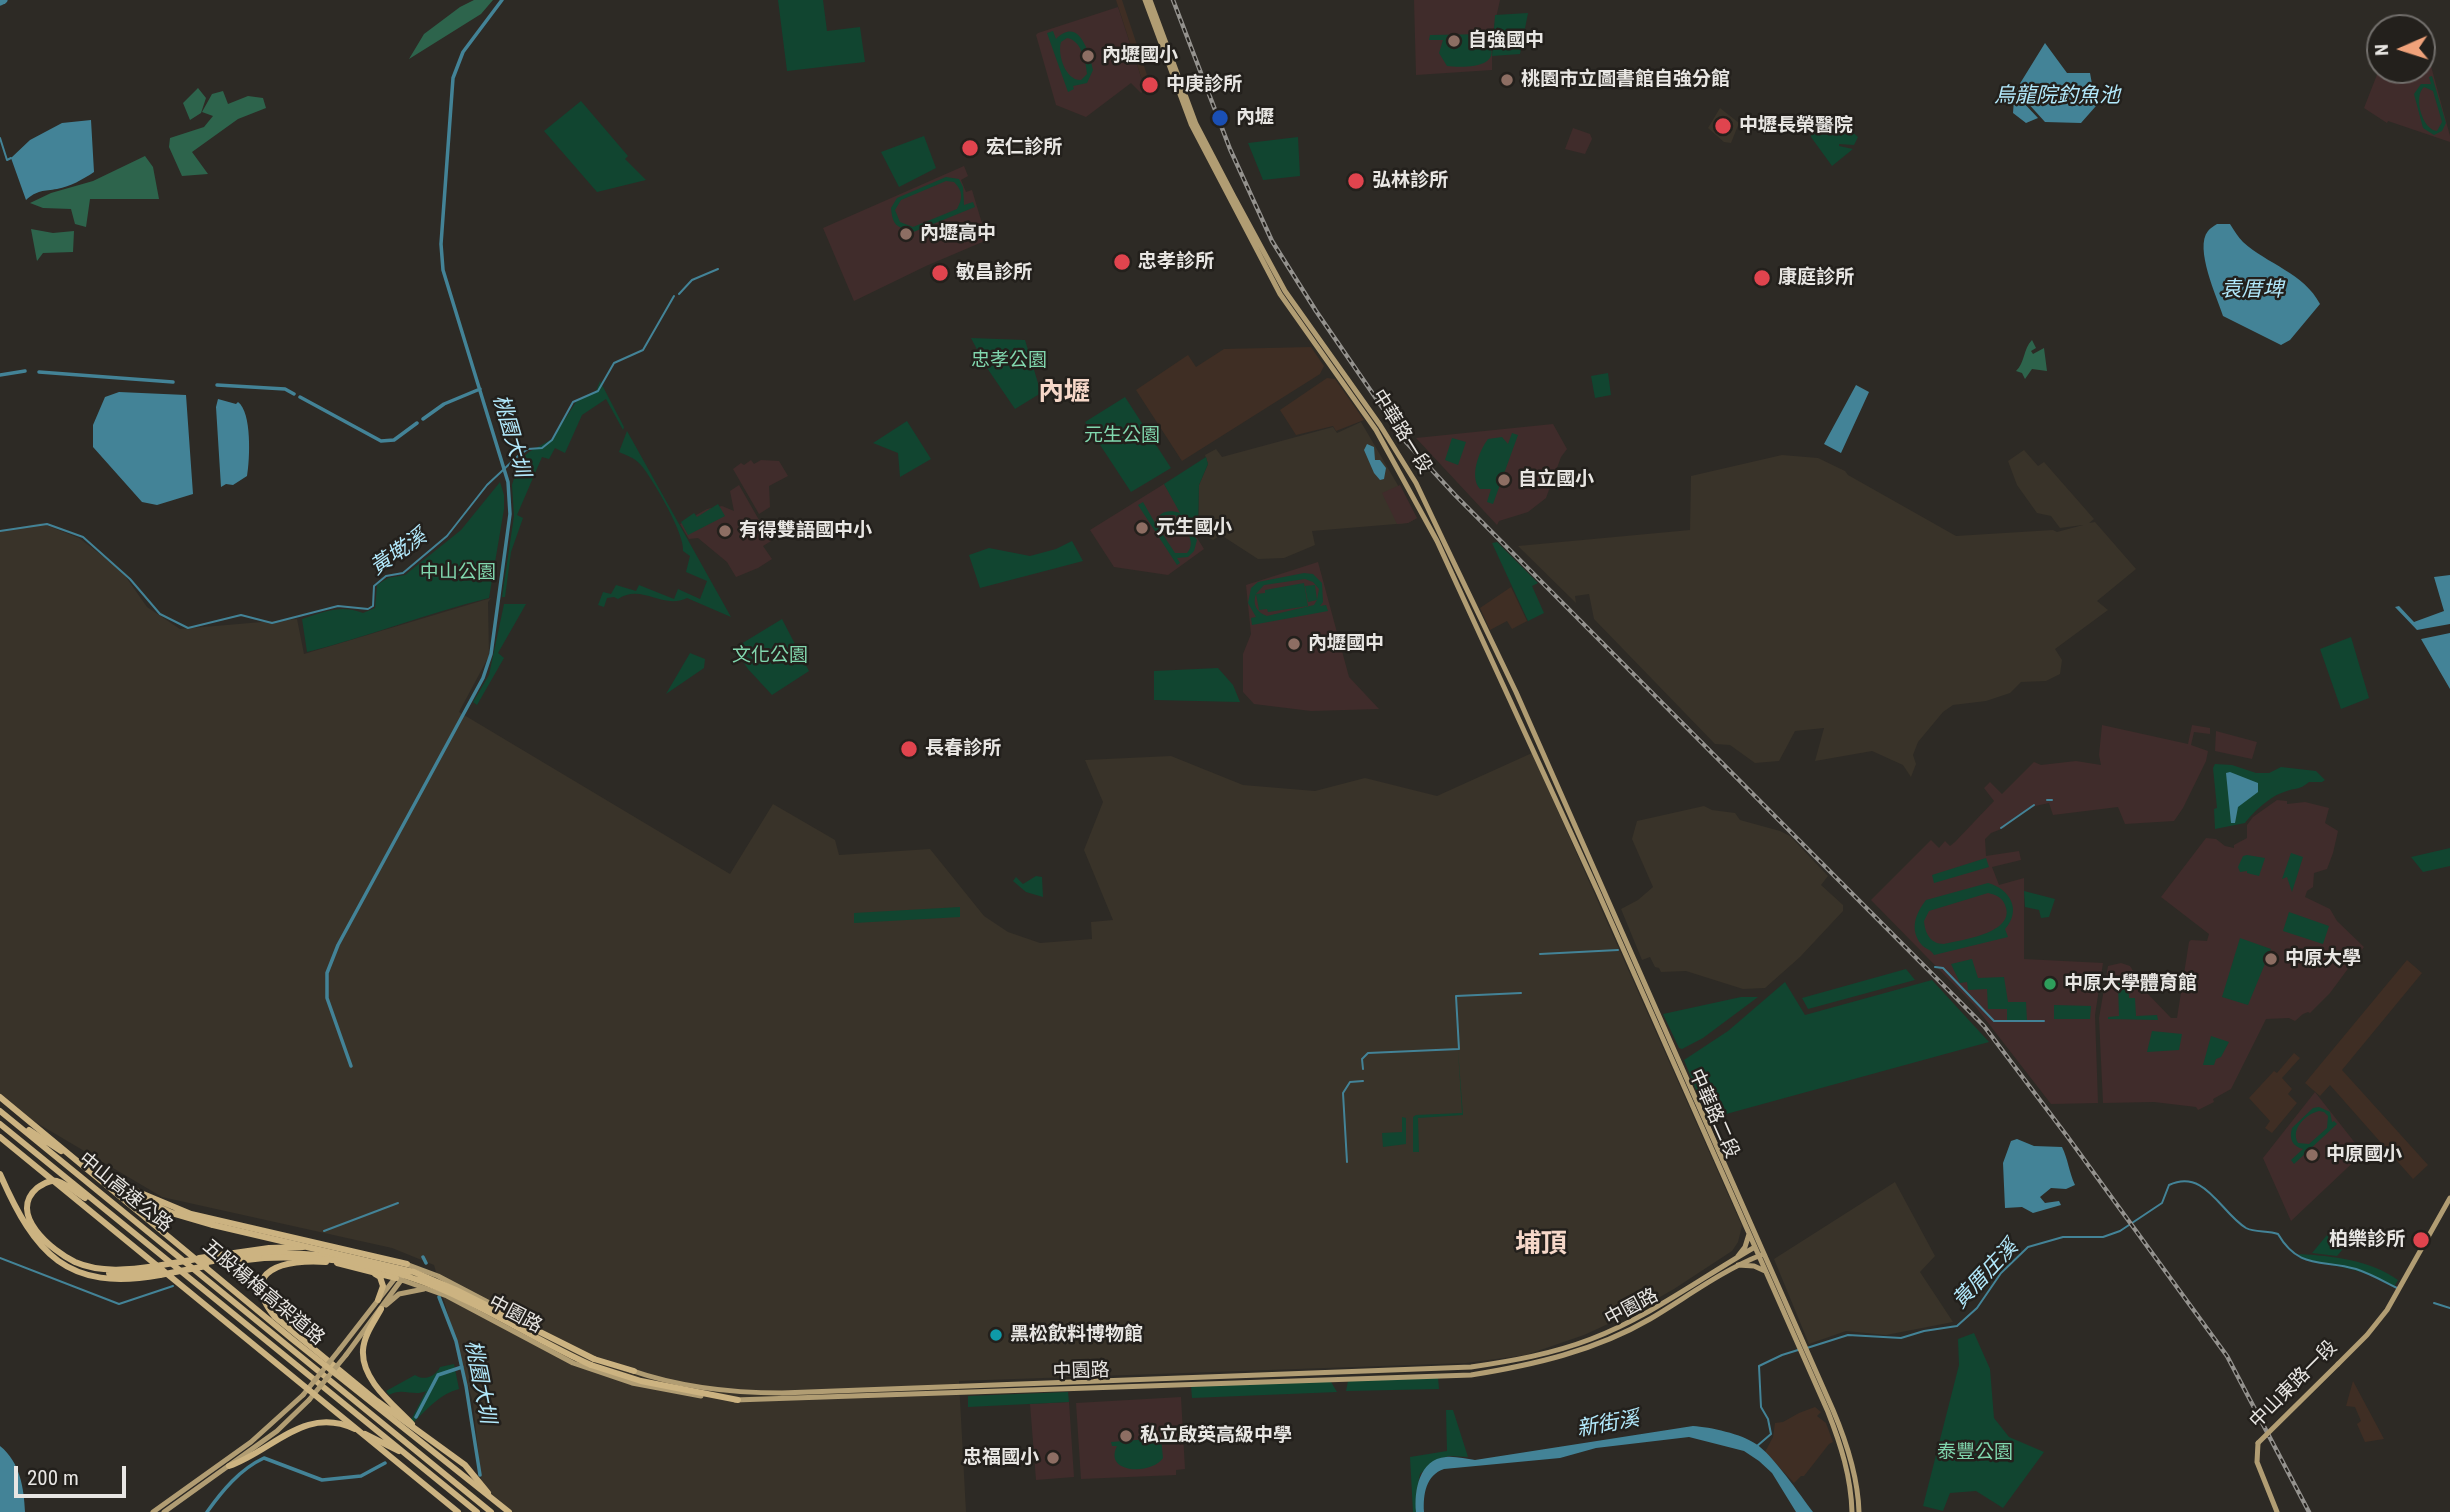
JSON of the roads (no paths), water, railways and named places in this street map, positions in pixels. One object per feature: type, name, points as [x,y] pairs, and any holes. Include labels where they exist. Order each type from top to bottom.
[{"type":"highway","name":"五股楊梅高架道路","points":[[0,1097],[506,1512]]},
{"type":"highway","points":[[0,1111],[100,1176],[172,1213],[212,1226],[414,1272],[456,1290],[592,1362],[634,1371]]},
{"type":"highway","name":"中山高速公路","points":[[0,1111],[491,1512]]},
{"type":"highway","name":"中山高速公路","points":[[0,1124],[477,1512]]},
{"type":"highway","points":[[0,1137],[458,1512]]},
{"type":"highway","points":[[0,1174],[30,1235],[64,1260],[81,1268],[137,1274],[269,1248],[340,1249]]},
{"type":"highway","points":[[100,1176],[191,1214],[409,1264]]},
{"type":"highway","points":[[116,1219],[56,1181],[47,1182],[30,1194],[26,1208],[39,1236],[76,1262],[104,1269],[159,1271],[247,1255],[298,1252],[346,1258],[404,1271]]},
{"type":"highway","points":[[298,1252],[399,1279]]},
{"type":"highway","points":[[203,1262],[264,1258],[343,1260],[413,1278],[592,1362],[641,1381],[738,1400]]},
{"type":"highway","points":[[337,1264],[295,1262],[272,1268],[262,1285],[263,1300],[267,1308],[377,1401],[465,1465],[506,1512]]},
{"type":"highway","points":[[364,1269],[375,1273],[382,1282],[383,1290],[378,1300]]},
{"type":"highway","points":[[381,1309],[363,1349],[366,1368],[373,1382],[423,1435]]},
{"type":"highway","points":[[229,1466],[289,1432],[314,1423],[342,1423],[409,1455]]},
{"type":"main road","name":"中華路一段","points":[[1147,0],[1196,124],[1285,290],[1380,425],[1416,483],[1516,692],[1601,892]]},
{"type":"main road","name":"中華路二段","points":[[1601,892],[1749,1234],[1758,1246]]},
{"type":"main road","name":"中華路二段","points":[[1601,892],[1803,1349],[1844,1457],[1852,1512]]},
{"type":"main road","name":"中山東路一段","points":[[2277,1512],[2257,1462],[2259,1443],[2378,1322],[2450,1198]]},
{"type":"main road","points":[[1737,1258],[1745,1247],[1749,1234]]},
{"type":"main road","name":"中園路","points":[[409,1264],[549,1335],[634,1371],[665,1380],[727,1391],[782,1394],[1471,1367],[1520,1360],[1591,1339],[1645,1314],[1758,1246]]},
{"type":"main road","name":"中華路二段","points":[[1762,1254],[1765,1271],[1839,1424],[1859,1493],[1859,1512]]},
{"type":"main road","name":"中園路","points":[[399,1279],[447,1296],[548,1351],[599,1372],[659,1390],[738,1400],[1471,1375],[1523,1367],[1589,1348],[1648,1320],[1735,1265],[1762,1254]]},
{"type":"main road","points":[[163,1512],[277,1431],[309,1400],[346,1355],[409,1264]]},
{"type":"main road","points":[[1735,1265],[1754,1266],[1765,1271]]},
{"type":"main road","points":[[404,1271],[476,1296]]},
{"type":"main road","points":[[153,1512],[251,1442],[303,1395],[378,1300],[399,1279]]},
{"type":"main road","points":[[373,1316],[399,1294],[425,1289]]},
{"type":"water","name":"烏龍院釣魚池","points":[[2045,43],[2067,73],[2090,73],[2096,106],[2081,123],[2045,122],[2016,90]]},
{"type":"water","points":[[2014,99],[2020,99],[2038,118],[2026,123],[2013,113]]},
{"type":"water","points":[[91,120],[94,172],[72,184],[37,193],[26,200],[11,158],[30,140],[62,123]]},
{"type":"water","name":"袁厝埤","points":[[2217,224],[2230,224],[2243,242],[2253,250],[2305,284],[2320,304],[2290,340],[2281,345],[2223,316],[2208,273],[2204,249],[2204,239],[2208,231]]},
{"type":"water","points":[[1856,385],[1869,392],[1841,453],[1824,444]]},
{"type":"water","points":[[119,392],[186,395],[193,494],[157,505],[142,502],[93,447],[93,425],[105,397]]},
{"type":"water","points":[[218,399],[236,404],[238,402],[243,407],[249,437],[247,476],[233,485],[226,484],[221,487],[216,407]]},
{"type":"water","points":[[1367,444],[1374,447],[1375,460],[1380,460],[1386,468],[1384,479],[1380,480],[1374,473],[1364,450]]},
{"type":"water","points":[[2450,575],[2450,624],[2417,630],[2395,607],[2399,606],[2414,622],[2444,611],[2434,577]]},
{"type":"water","points":[[2450,633],[2450,689],[2421,639]]},
{"type":"water","points":[[2230,772],[2258,783],[2258,792],[2238,807],[2235,823],[2231,823],[2226,773]]},
{"type":"water","points":[[2017,1139],[2034,1146],[2062,1147],[2075,1185],[2066,1189],[2051,1188],[2040,1197],[2045,1203],[2059,1201],[2061,1205],[2033,1213],[2022,1207],[2005,1208],[2003,1163],[2011,1141]]},
{"type":"water","name":"新街溪","points":[[1693,1426],[1743,1437],[1763,1449],[1813,1512],[1796,1512],[1772,1473],[1744,1451],[1689,1437],[1596,1448],[1560,1458],[1444,1469],[1429,1480],[1424,1512],[1416,1512],[1420,1477],[1430,1463],[1437,1459],[1449,1457],[1475,1460]]},
{"type":"water","points":[[0,1446],[7,1452],[20,1476],[25,1512],[0,1512]]},
{"type":"waterway","points":[[0,2],[4,0]]},
{"type":"waterway","name":"桃園大圳","points":[[351,1066],[327,998],[327,973],[338,945],[483,678],[491,654],[510,514],[508,482],[443,270],[441,244],[453,78],[463,52],[502,0]]},
{"type":"waterway","points":[[0,138],[7,160],[11,158]]},
{"type":"waterway","points":[[679,294],[692,280],[718,269]]},
{"type":"waterway","name":"黃墘溪","points":[[0,531],[47,524],[83,537],[130,579],[160,614],[188,628],[241,615],[272,623],[338,606],[368,609],[373,606],[374,586],[386,576],[403,573],[447,536],[487,485],[518,456],[528,449],[542,448],[552,440],[573,402],[598,391],[614,363],[643,350],[674,296]]},
{"type":"waterway","points":[[0,375],[25,371]]},
{"type":"waterway","points":[[39,372],[173,382]]},
{"type":"waterway","points":[[217,385],[285,389],[294,394]]},
{"type":"waterway","points":[[423,419],[444,404],[480,389]]},
{"type":"waterway","points":[[300,397],[381,441],[394,440],[417,423]]},
{"type":"waterway","points":[[2047,800],[2052,800]]},
{"type":"waterway","points":[[2001,828],[2034,805]]},
{"type":"waterway","points":[[1540,954],[1618,950]]},
{"type":"waterway","points":[[1935,967],[1943,968],[1994,1021],[2044,1021]]},
{"type":"waterway","points":[[1363,1069],[1362,1059],[1368,1053],[1459,1049],[1456,996],[1521,993]]},
{"type":"waterway","points":[[1347,1162],[1343,1093],[1350,1082],[1363,1081]]},
{"type":"waterway","name":"黃厝庄溪","points":[[1807,1348],[1848,1335],[1901,1338],[1957,1326],[1977,1308],[2001,1273],[2028,1247],[2063,1237],[2103,1237],[2120,1231],[2162,1203],[2169,1185],[2182,1181],[2193,1182],[2202,1187],[2246,1228],[2278,1234],[2294,1253],[2303,1258],[2356,1269],[2397,1288]]},
{"type":"waterway","points":[[324,1231],[398,1203]]},
{"type":"waterway","name":"桃園大圳","points":[[423,1257],[426,1263]]},
{"type":"waterway","points":[[0,1258],[119,1304],[173,1286]]},
{"type":"waterway","name":"桃園大圳","points":[[439,1297],[456,1341],[480,1475]]},
{"type":"waterway","name":"黃厝庄溪","points":[[2434,1303],[2450,1308]]},
{"type":"waterway","name":"黃厝庄溪","points":[[1757,1446],[1771,1434],[1768,1419],[1761,1407],[1759,1366],[1798,1350]]},
{"type":"waterway","points":[[416,1417],[438,1375],[462,1367]]},
{"type":"waterway","points":[[207,1512],[239,1474],[264,1458],[322,1480],[361,1476],[385,1463]]},
{"type":"railway","points":[[1173,0],[1230,149],[1272,241],[1316,311],[1406,442],[1455,495],[1984,1026],[2227,1356],[2309,1512]]},
{"type":"place","name":"自強國中","points":[[1454,41]]},
{"type":"place","name":"內壢國小","points":[[1088,56]]},
{"type":"place","name":"桃園市立圖書館自強分館","points":[[1507,80]]},
{"type":"place","name":"中庚診所","points":[[1150,85]]},
{"type":"place","name":"內壢","points":[[1220,118]]},
{"type":"place","name":"中壢長榮醫院","points":[[1723,126]]},
{"type":"place","name":"宏仁診所","points":[[970,148]]},
{"type":"place","name":"弘林診所","points":[[1356,181]]},
{"type":"place","name":"內壢高中","points":[[906,234]]},
{"type":"place","name":"忠孝診所","points":[[1122,262]]},
{"type":"place","name":"敏昌診所","points":[[940,273]]},
{"type":"place","name":"康庭診所","points":[[1762,278]]},
{"type":"place","name":"自立國小","points":[[1504,480]]},
{"type":"place","name":"元生國小","points":[[1142,528]]},
{"type":"place","name":"有得雙語國中小","points":[[725,531]]},
{"type":"place","name":"內壢國中","points":[[1294,644]]},
{"type":"place","name":"長春診所","points":[[909,749]]},
{"type":"place","name":"中原大學","points":[[2271,959]]},
{"type":"place","name":"中原大學體育館","points":[[2050,984]]},
{"type":"place","name":"中原國小","points":[[2312,1155]]},
{"type":"place","name":"柏樂診所","points":[[2421,1240]]},
{"type":"place","name":"黑松飲料博物館","points":[[996,1335]]},
{"type":"place","name":"私立啟英高級中學","points":[[1126,1436]]},
{"type":"place","name":"忠福國小","points":[[1053,1458]]},
{"type":"district","name":"內壢","points":[[1064,393]]},
{"type":"district","name":"埔頂","points":[[1541,1245]]},
{"type":"park label","name":"忠孝公園","points":[[1009,361]]},
{"type":"park label","name":"元生公園","points":[[1122,436]]},
{"type":"park label","name":"中山公園","points":[[458,573]]},
{"type":"park label","name":"文化公園","points":[[770,656]]},
{"type":"park label","name":"泰豐公園","points":[[1975,1453]]}]
